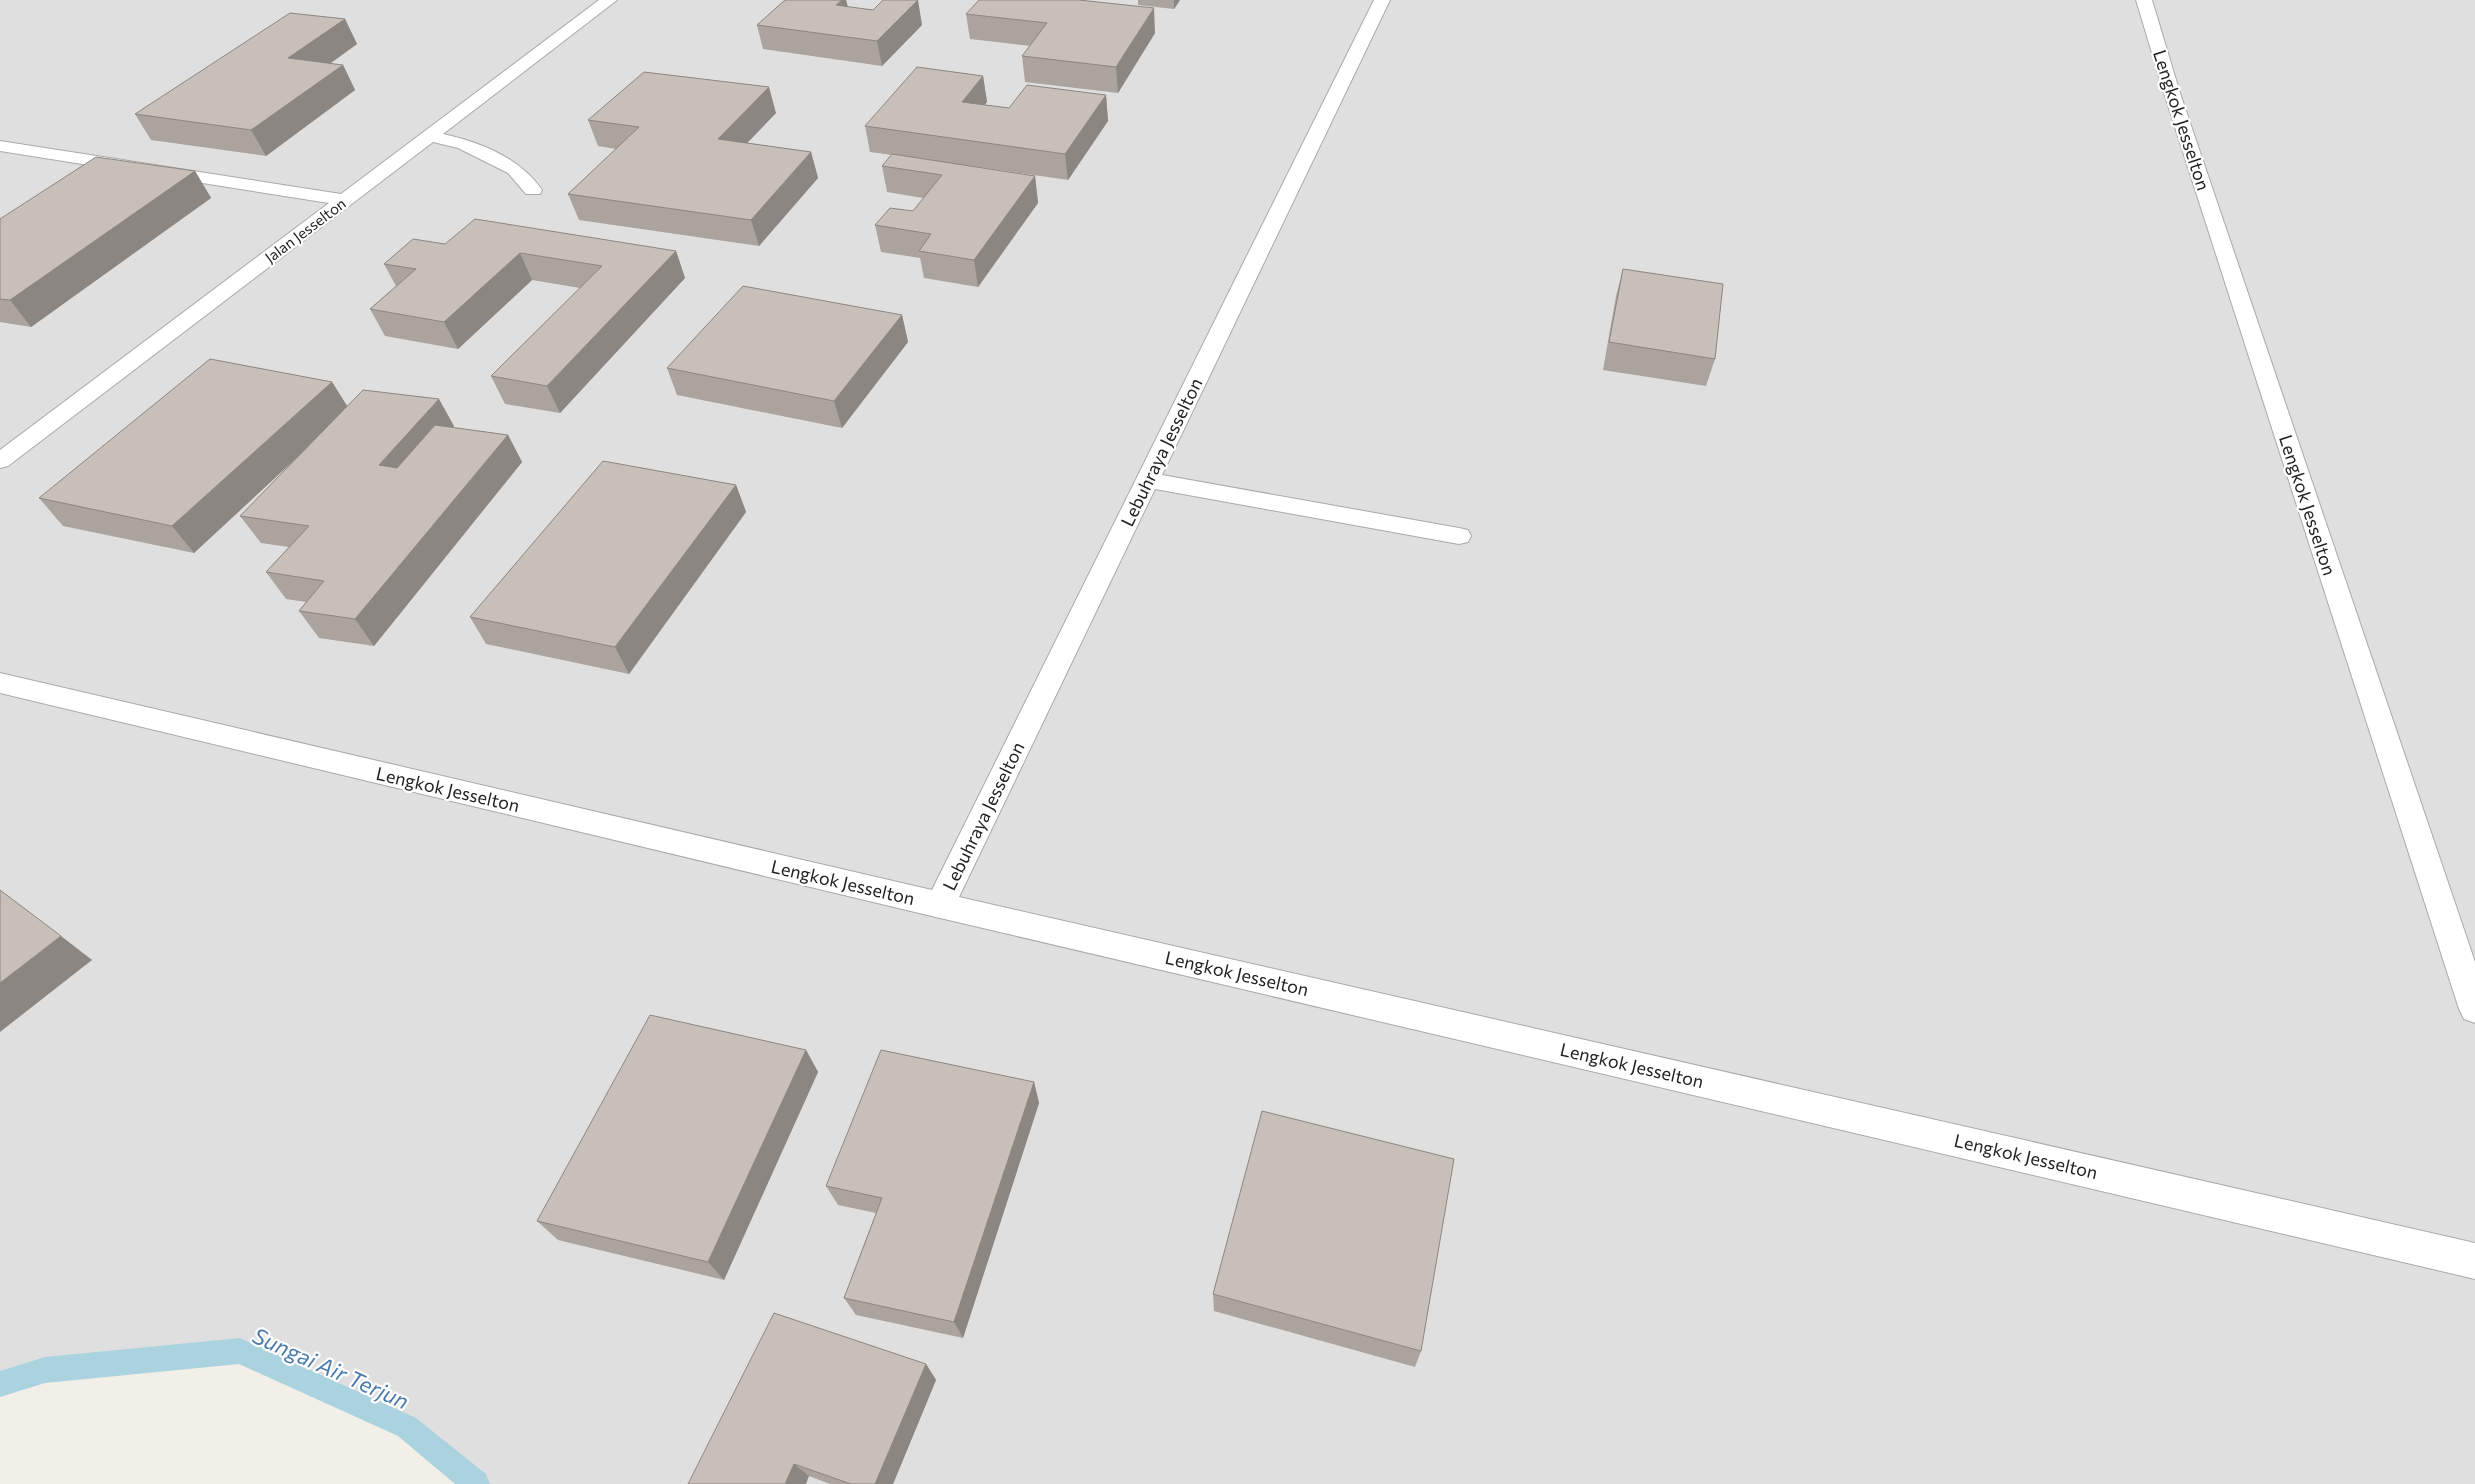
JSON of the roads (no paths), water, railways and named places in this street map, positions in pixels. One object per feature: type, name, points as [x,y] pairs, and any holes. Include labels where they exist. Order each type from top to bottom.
[{"type":"street","name":"Jalan Jesselton","points":[[0,461],[609,0]]},
{"type":"street","name":"Lebuhraya Jesselton","points":[[940,905],[1382,0]]},
{"type":"street","name":"Lengkok Jesselton","points":[[2144,0],[2172,93],[2475,1009]]},
{"type":"street","points":[[429,136],[464,144],[514,169],[533,190]]},
{"type":"street","points":[[0,146],[344,200]]},
{"type":"street","points":[[1147,480],[1459,536]]},
{"type":"street","name":"Lengkok Jesselton","points":[[0,683],[940,905],[2475,1260]]},
{"type":"waterway","name":"Sungai Air Terjun","points":[[0,1384],[45,1370],[240,1351],[407,1427],[476,1484]]}]
